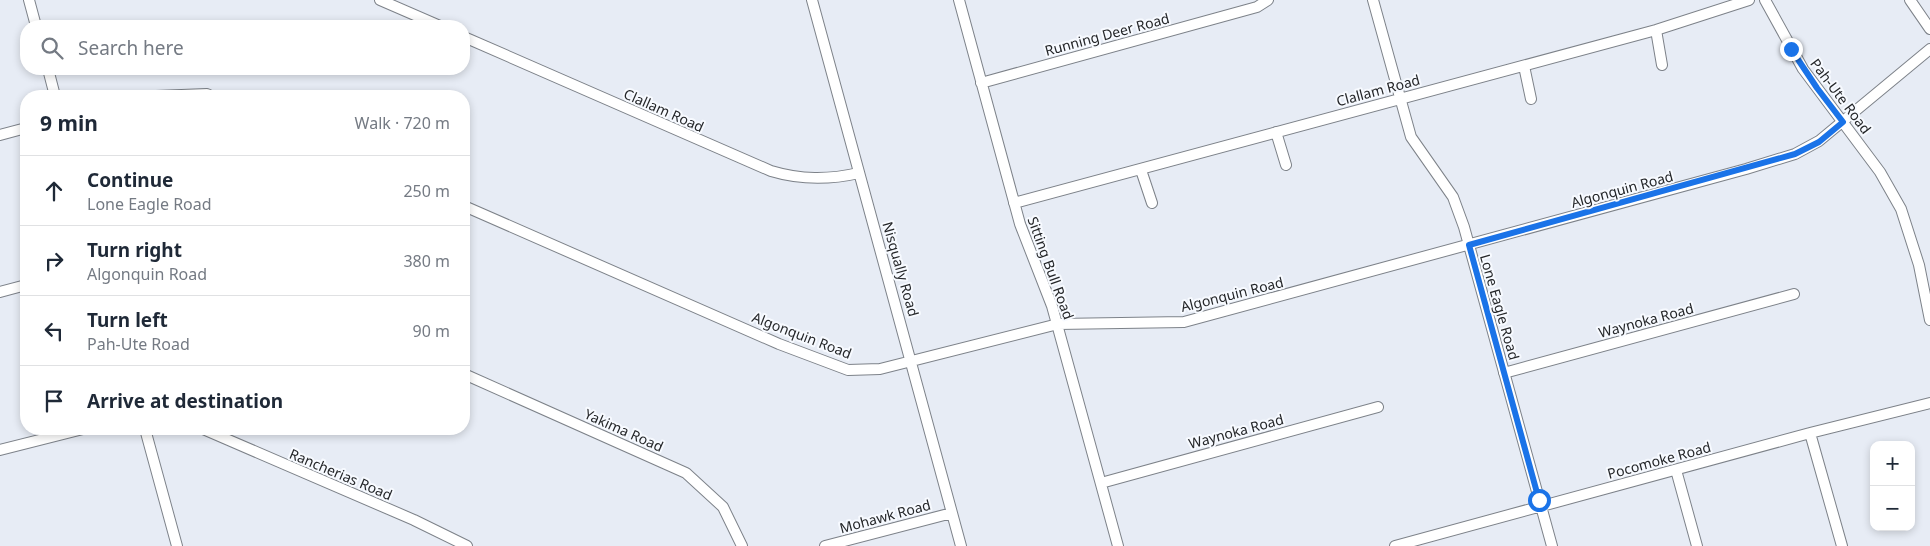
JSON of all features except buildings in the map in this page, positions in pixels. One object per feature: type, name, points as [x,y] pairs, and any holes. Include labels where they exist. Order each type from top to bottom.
[{"type":"street","points":[[29,0],[34,20]]},
{"type":"street","points":[[380,0],[426,20]]},
{"type":"street","name":"Nisqually Road","points":[[812,0],[962,546]]},
{"type":"street","name":"Sitting Bull Road","points":[[959,0],[1014,203],[1058,324],[1118,546]]},
{"type":"street","name":"Running Deer Road","points":[[982,82],[1256,8],[1268,0]]},
{"type":"street","name":"Lone Eagle Road","points":[[1373,0],[1411,138],[1453,197],[1469,245],[1552,546]]},
{"type":"street","name":"Clallam Road","points":[[1014,203],[1656,30],[1749,0]]},
{"type":"street","name":"Pah-Ute Road","points":[[1765,0],[1803,69],[1880,172],[1901,209],[1920,265],[1930,320]]},
{"type":"street","points":[[1910,0],[1930,29]]},
{"type":"street","points":[[1656,30],[1662,65]]},
{"type":"street","name":"Clallam Road","points":[[470,40],[771,171],[794,178],[817,179],[860,172]]},
{"type":"street","name":"Algonquin Road","points":[[470,209],[778,344],[848,370],[880,369],[912,363],[1058,324],[1184,322],[1795,154],[1819,142],[1930,49]]},
{"type":"street","points":[[1524,66],[1531,99]]},
{"type":"street","points":[[50,75],[53,90]]},
{"type":"street","points":[[0,135],[20,130]]},
{"type":"street","points":[[1276,132],[1286,165]]},
{"type":"street","points":[[1141,170],[1152,203]]},
{"type":"street","points":[[0,292],[20,287]]},
{"type":"street","name":"Waynoka Road","points":[[1504,373],[1794,294]]},
{"type":"street","name":"Yakima Road","points":[[470,377],[686,472],[723,507],[742,546]]},
{"type":"street","name":"Pocomoke Road","points":[[1396,546],[1413,544],[1541,506],[1810,432],[1930,403]]},
{"type":"street","name":"Waynoka Road","points":[[1101,483],[1378,406]]},
{"type":"street","points":[[1810,432],[1842,546]]},
{"type":"street","points":[[0,450],[59,435]]},
{"type":"street","points":[[147,435],[177,546]]},
{"type":"street","name":"Rancherias Road","points":[[216,435],[414,520],[467,546]]},
{"type":"street","points":[[1676,470],[1697,546]]},
{"type":"street","name":"Mohawk Road","points":[[825,546],[952,513]]},
{"type":"route","points":[[1539,500],[1469,245],[1746,169],[1795,154],[1819,142],[1843,122],[1803,69],[1791,49]]}]
